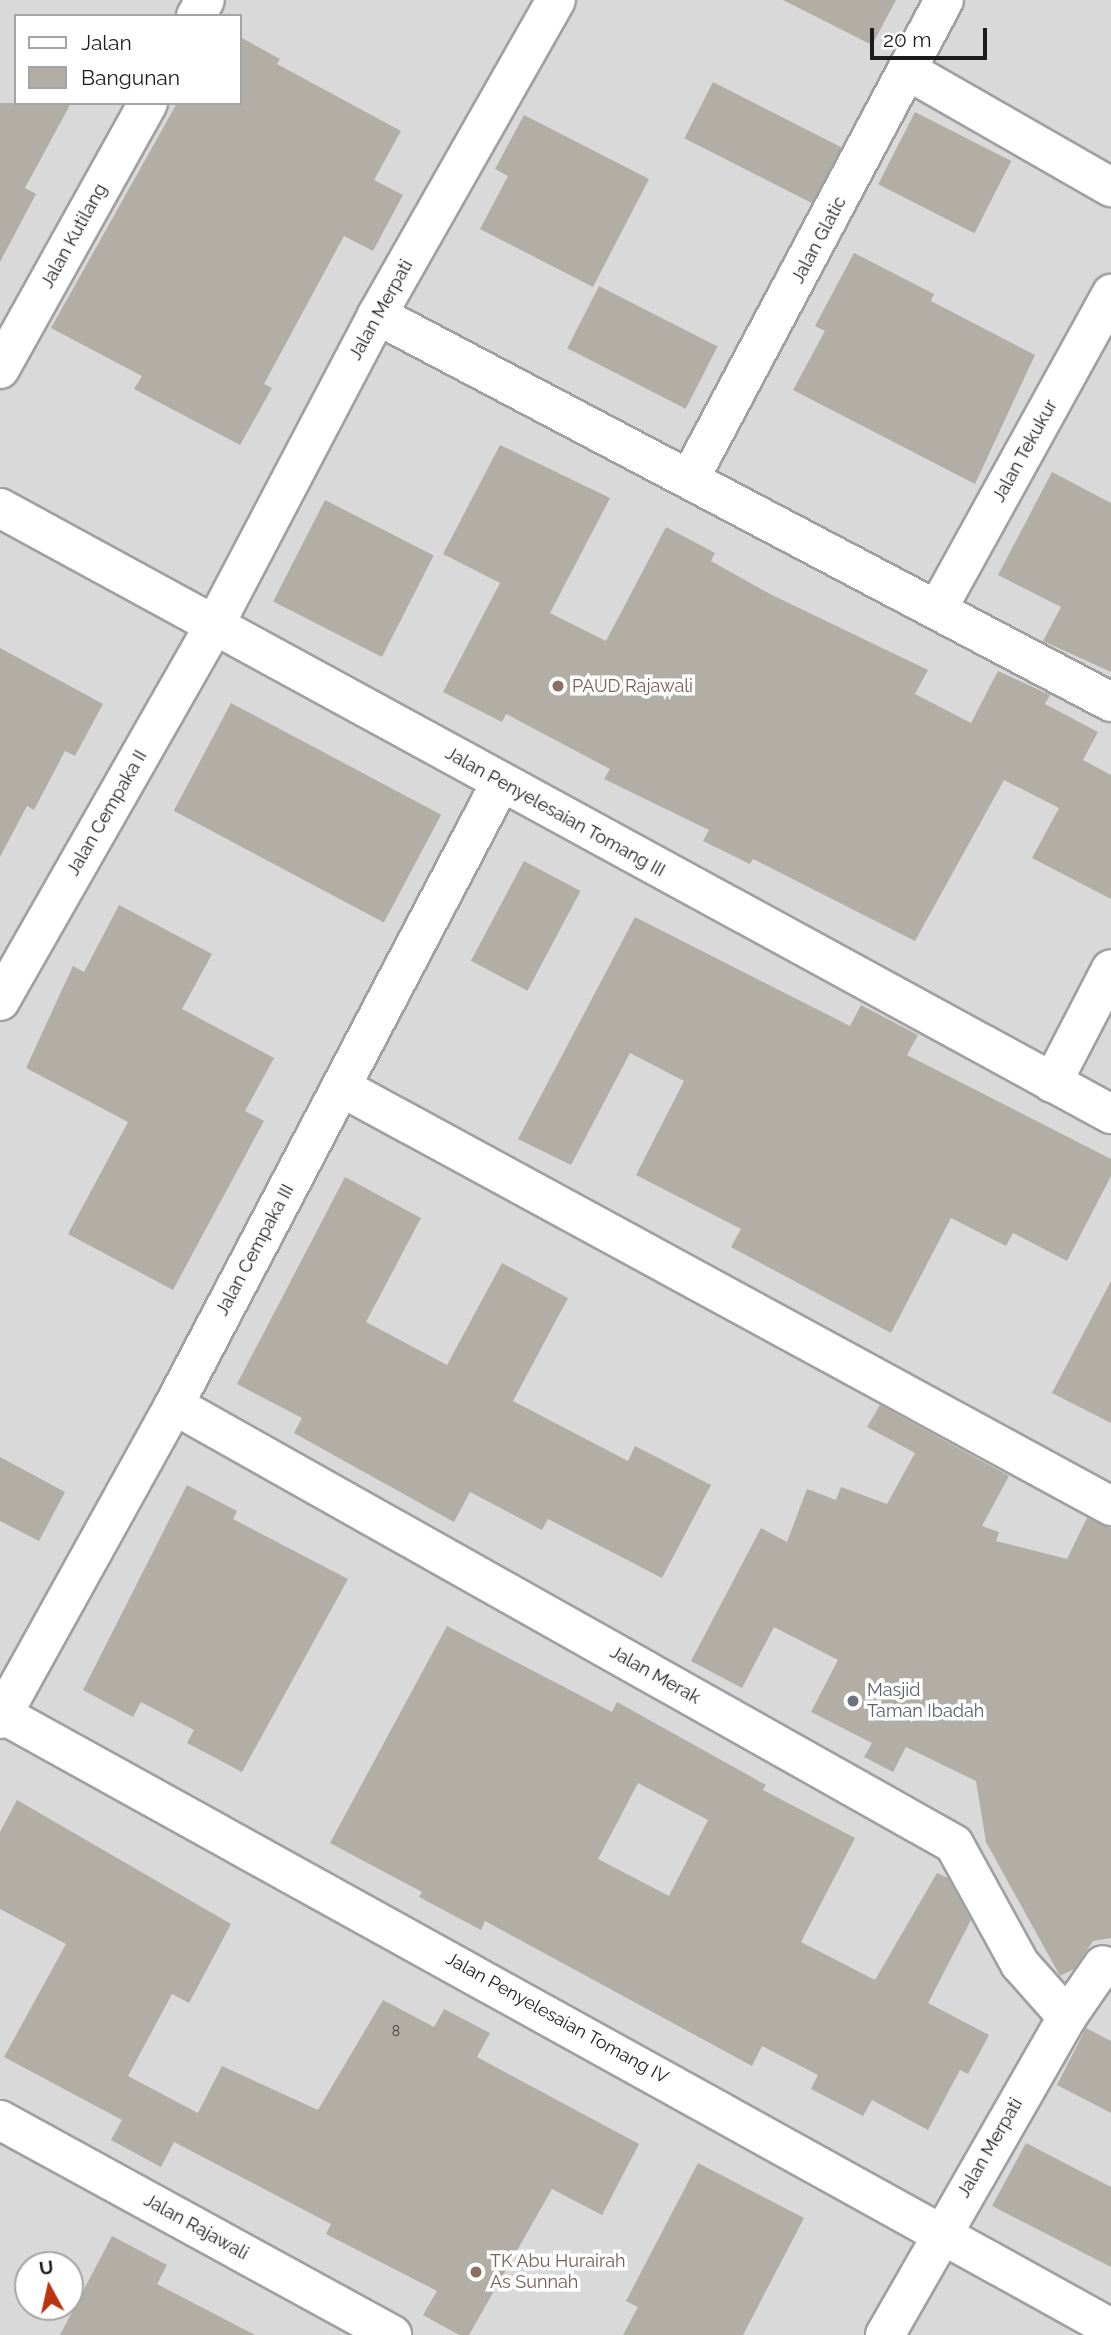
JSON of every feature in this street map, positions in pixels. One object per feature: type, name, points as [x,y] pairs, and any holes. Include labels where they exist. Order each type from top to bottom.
[{"type":"street","name":"Jalan Merpati","points":[[214,626],[377,315],[556,0]]},
{"type":"street","name":"Jalan Glatic","points":[[690,478],[910,72],[944,0]]},
{"type":"street","points":[[910,72],[1111,187]]},
{"type":"street","name":"Jalan Kutilang","points":[[0,369],[147,105]]},
{"type":"street","name":"Jalan Tekukur","points":[[938,608],[1111,295]]},
{"type":"street","points":[[377,315],[938,608],[1111,702]]},
{"type":"street","name":"Jalan Penyelesaian Tomang III","points":[[0,508],[1111,1114]]},
{"type":"street","name":"Jalan Cempaka II","points":[[0,1001],[214,626]]},
{"type":"street","name":"Jalan Cempaka III","points":[[1,1716],[174,1405],[501,782]]},
{"type":"street","points":[[1052,1083],[1111,969]]},
{"type":"street","points":[[341,1087],[1111,1506]]},
{"type":"street","name":"Jalan Merak","points":[[174,1405],[954,1844],[1020,1964],[1067,2017]]},
{"type":"street","name":"Jalan Penyelesaian Tomang IV","points":[[1,1716],[941,2231],[1111,2328]]},
{"type":"street","name":"Jalan Merpati","points":[[885,2335],[941,2231],[1067,2017],[1103,1965]]},
{"type":"street","name":"Jalan Rajawali","points":[[0,2120],[392,2335]]},
{"type":"shaded area","points":[[0,0],[1111,0],[1111,2335],[0,2335]]},
{"type":"building","points":[[783,0],[896,0],[872,45]]},
{"type":"building","points":[[242,38],[280,59],[277,64],[401,131],[374,180],[403,195],[373,251],[344,236],[264,384],[272,388],[240,445],[134,389],[142,376],[51,328],[176,105],[242,105]]},
{"type":"building","points":[[713,82],[841,147],[813,204],[684,138]]},
{"type":"building","points":[[0,103],[70,105],[25,188],[36,194],[0,262]]},
{"type":"building","points":[[915,112],[1011,161],[974,233],[878,184]]},
{"type":"building","points":[[524,115],[649,179],[593,287],[480,229],[508,176],[495,169]]},
{"type":"building","points":[[854,253],[934,294],[931,301],[1035,355],[975,484],[793,390],[825,331],[815,326]]},
{"type":"building","points":[[599,286],[718,346],[686,409],[567,348]]},
{"type":"building","points":[[500,445],[610,498],[550,613],[606,641],[666,527],[715,553],[711,561],[770,594],[928,670],[915,694],[971,723],[998,671],[1050,695],[1045,704],[1098,732],[1083,760],[1111,775],[1111,899],[1032,858],[1059,808],[1004,780],[915,941],[753,859],[750,864],[703,841],[709,830],[604,779],[610,769],[506,714],[502,722],[443,692],[500,583],[443,554]]},
{"type":"building","points":[[1052,472],[1111,503],[1111,672],[1043,641],[1061,607],[998,575]]},
{"type":"building","points":[[325,500],[434,555],[382,657],[273,602]]},
{"type":"building","points":[[0,648],[103,704],[75,756],[65,751],[34,810],[27,806],[0,857]]},
{"type":"building","points":[[231,703],[441,815],[384,922],[174,811]]},
{"type":"building","points":[[524,861],[581,891],[527,991],[471,961]]},
{"type":"building","points":[[119,905],[212,954],[182,1009],[274,1058],[245,1111],[264,1121],[173,1290],[68,1234],[128,1122],[26,1068],[73,966],[84,972]]},
{"type":"building","points":[[635,917],[850,1026],[861,1005],[918,1035],[907,1055],[1111,1159],[1111,1176],[1067,1261],[1013,1233],[1006,1246],[951,1218],[891,1333],[731,1247],[741,1229],[636,1175],[684,1081],[630,1053],[571,1165],[518,1139]]},
{"type":"building","points":[[345,1177],[421,1218],[366,1322],[447,1365],[502,1263],[568,1298],[513,1401],[628,1461],[635,1446],[711,1485],[662,1578],[548,1519],[542,1530],[470,1492],[454,1522],[294,1433],[302,1418],[237,1384]]},
{"type":"building","points":[[1111,1281],[1111,1423],[1052,1393]]},
{"type":"building","points":[[880,1405],[1009,1476],[982,1526],[999,1532],[996,1541],[1067,1559],[1087,1518],[1111,1528],[1111,1938],[1093,1941],[1074,1969],[1060,1976],[986,1842],[976,1781],[906,1747],[893,1772],[864,1757],[872,1743],[811,1712],[838,1660],[774,1627],[742,1688],[691,1661],[761,1528],[787,1542],[807,1489],[836,1500],[841,1487],[887,1504],[915,1453],[867,1427]]},
{"type":"building","points":[[0,1457],[65,1492],[39,1541],[0,1521]]},
{"type":"building","points":[[187,1485],[237,1511],[233,1519],[348,1579],[242,1772],[187,1743],[194,1730],[141,1702],[133,1717],[83,1690]]},
{"type":"building","points":[[447,1626],[612,1712],[617,1702],[766,1785],[763,1790],[855,1838],[801,1942],[875,1980],[937,1873],[948,1878],[971,1920],[928,2003],[989,2035],[968,2074],[960,2070],[928,2130],[872,2100],[863,2116],[811,2089],[818,2075],[762,2046],[752,2066],[485,1921],[481,1930],[419,1897],[422,1892],[330,1843]],"holes":[[[638,1783],[708,1820],[669,1896],[598,1859]]]},
{"type":"building","points":[[17,1800],[231,1924],[189,2003],[172,1994],[128,2076],[198,2113],[222,2066],[318,2110],[383,2000],[434,2027],[444,2009],[490,2033],[477,2057],[639,2144],[602,2215],[552,2189],[469,2335],[459,2335],[423,2315],[437,2291],[326,2234],[331,2224],[174,2142],[161,2167],[111,2140],[122,2120],[4,2057],[66,1944],[0,1909],[0,1832]]},
{"type":"building","points":[[1086,2028],[1111,2041],[1111,2113],[1057,2085]]},
{"type":"building","points":[[1026,2143],[1111,2187],[1111,2267],[992,2206]]},
{"type":"building","points":[[698,2163],[804,2218],[743,2335],[623,2335],[638,2307],[626,2301]]},
{"type":"building","points":[[112,2236],[167,2265],[157,2284],[255,2335],[60,2335],[67,2321],[84,2321],[84,2289]]},
{"type":"place","name":"PAUD Rajawali","points":[[558,686]]},
{"type":"place","name":"Masjid Taman Ibadah","points":[[853,1701]]},
{"type":"place","name":"TK Abu Hurairah As Sunnah","points":[[476,2272]]}]
